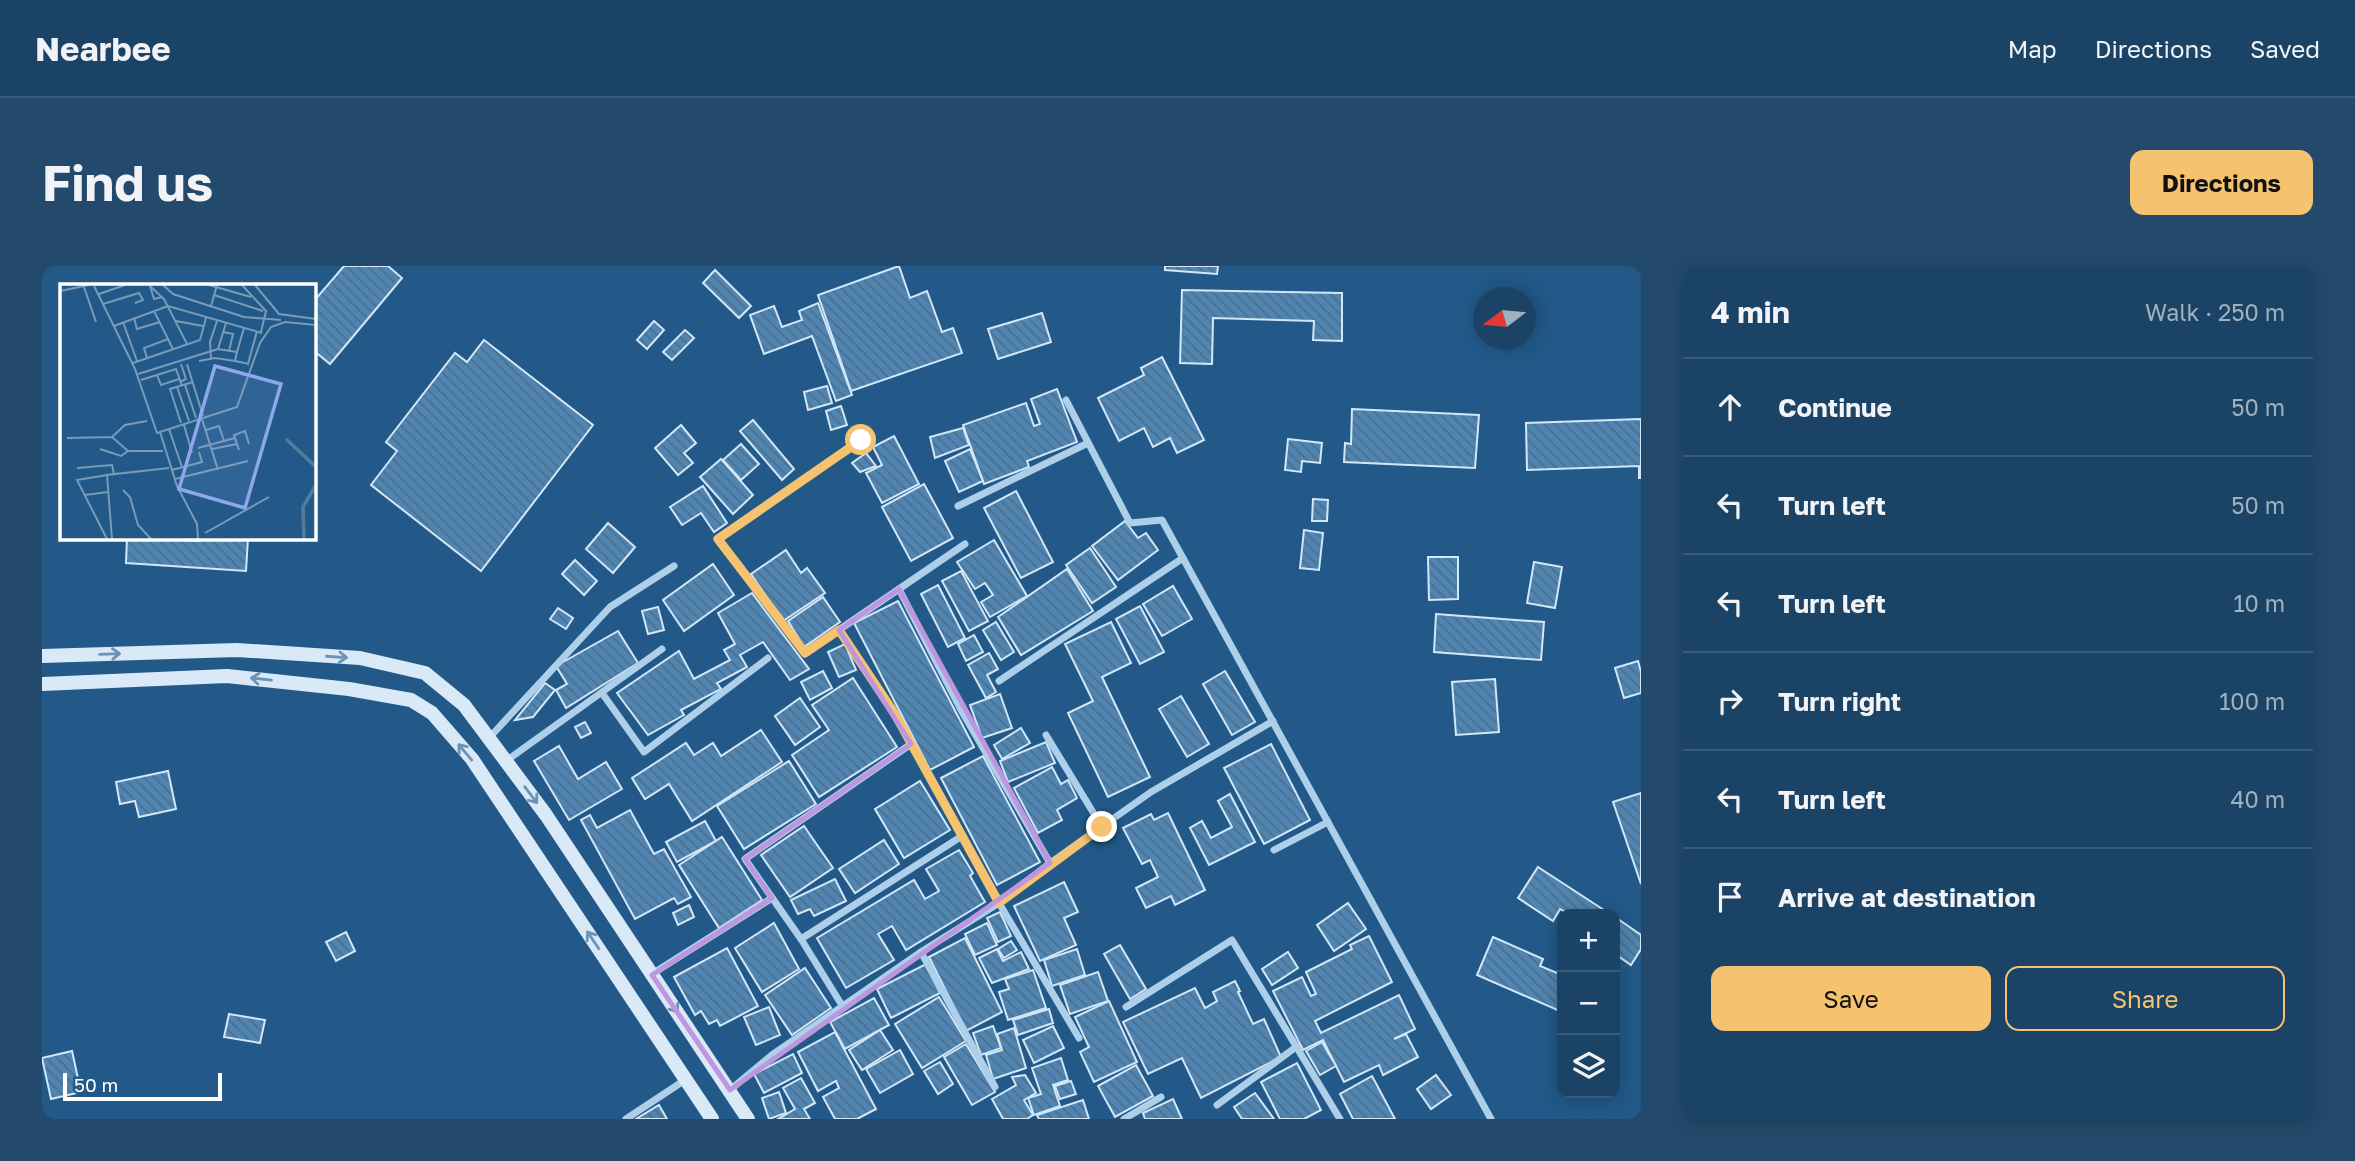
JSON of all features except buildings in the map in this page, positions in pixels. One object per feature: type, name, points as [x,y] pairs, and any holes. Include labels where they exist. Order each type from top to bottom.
[{"type":"main road","points":[[42,656],[237,650],[360,658],[425,673],[464,705],[546,815],[748,1119]]},
{"type":"main road","points":[[42,684],[227,676],[349,689],[411,700],[432,713],[472,759],[712,1119]]},
{"type":"street","points":[[1066,400],[1130,523],[1163,520],[1491,1119]]},
{"type":"street","points":[[861,440],[718,539],[805,653],[965,544]]},
{"type":"street","points":[[958,506],[1088,443]]},
{"type":"street","points":[[999,681],[1183,558]]},
{"type":"street","points":[[489,738],[610,607],[674,566]]},
{"type":"street","points":[[899,589],[961,710],[1051,863]]},
{"type":"street","points":[[839,630],[895,714],[999,903],[1079,1038]]},
{"type":"street","points":[[506,761],[662,649]]},
{"type":"street","points":[[602,694],[644,752],[768,658]]},
{"type":"street","points":[[730,1090],[772,1055],[921,952],[999,903],[1151,792],[1273,721]]},
{"type":"street","points":[[1046,735],[1102,827]]},
{"type":"street","points":[[843,1007],[745,859],[911,744]]},
{"type":"street","points":[[1274,850],[1328,822]]},
{"type":"street","points":[[800,939],[962,836]]},
{"type":"street","points":[[652,975],[772,898]]},
{"type":"street","points":[[1126,1007],[1232,940],[1340,1119]]},
{"type":"street","points":[[921,952],[995,1087]]},
{"type":"street","points":[[1217,1105],[1296,1047]]},
{"type":"street","points":[[626,1119],[686,1079]]},
{"type":"street","points":[[1124,1119],[1161,1097]]},
{"type":"highlighted area","points":[[899,589],[1050,863],[730,1090],[652,975],[772,898],[745,859],[911,744],[839,630]]},
{"type":"route","points":[[861,440],[718,539],[805,653],[839,630],[895,714],[999,903],[1102,827]]}]
